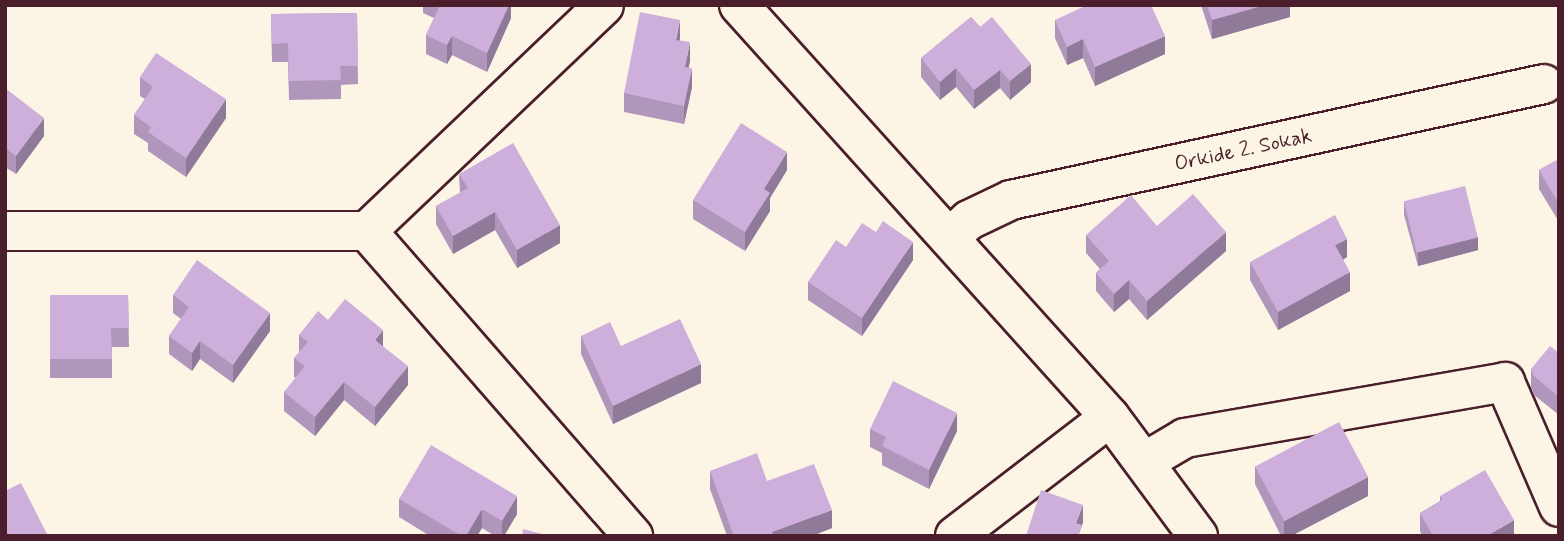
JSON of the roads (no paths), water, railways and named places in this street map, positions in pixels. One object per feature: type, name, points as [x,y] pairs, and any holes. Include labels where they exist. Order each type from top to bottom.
[{"type":"street","points":[[5,231],[367,232],[604,5]]},
{"type":"street","points":[[739,5],[1110,417],[1146,461],[1198,536]]},
{"type":"street","name":"Orkide 2. Sokak","points":[[950,237],[969,220],[1011,200],[1544,84]]},
{"type":"street","points":[[367,232],[633,536]]},
{"type":"street","points":[[1146,461],[1185,438],[1505,382],[1559,507]]},
{"type":"street","points":[[955,536],[1110,417]]}]
